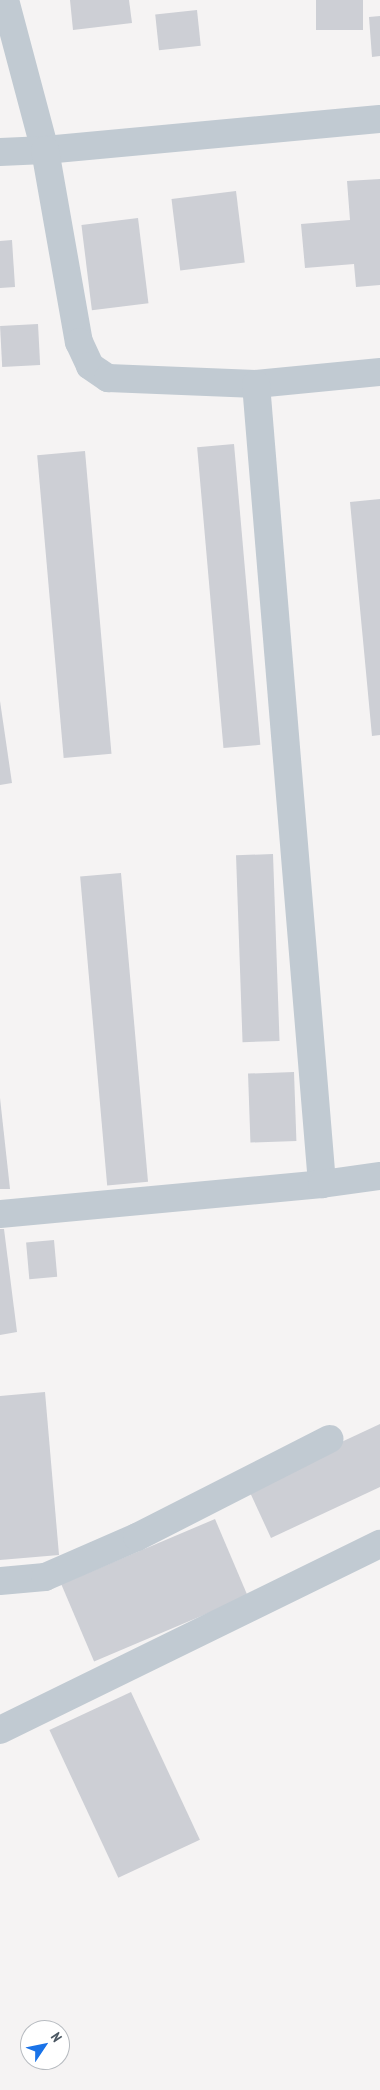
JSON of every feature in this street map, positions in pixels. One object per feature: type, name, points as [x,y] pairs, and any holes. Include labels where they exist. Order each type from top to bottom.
[{"type":"lane","points":[[5,0],[45,150],[79,342],[90,366],[108,378],[256,384],[380,372]]},
{"type":"lane","points":[[0,152],[45,150],[380,119]]},
{"type":"lane","points":[[256,384],[322,1184]]},
{"type":"lane","points":[[0,1214],[322,1184],[380,1176]]},
{"type":"lane","points":[[0,1581],[45,1577],[129,1541],[329,1440]]},
{"type":"lane","points":[[0,1730],[380,1544]]},
{"type":"building","points":[[70,0],[129,0],[132,23],[73,30]]},
{"type":"building","points":[[316,0],[363,0],[363,30],[316,30]]},
{"type":"building","points":[[197,10],[201,46],[159,50],[155,14]]},
{"type":"building","points":[[380,16],[380,56],[372,57],[369,17]]},
{"type":"building","points":[[380,179],[380,285],[356,287],[354,264],[305,268],[301,224],[350,220],[347,181]]},
{"type":"building","points":[[236,191],[245,262],[180,270],[171,199]]},
{"type":"building","points":[[138,218],[148,303],[92,310],[81,225]]},
{"type":"building","points":[[12,240],[15,287],[0,288],[0,241]]},
{"type":"building","points":[[38,324],[40,365],[2,367],[0,326]]},
{"type":"building","points":[[234,444],[260,745],[223,748],[197,447]]},
{"type":"building","points":[[85,451],[111,754],[64,758],[37,455]]},
{"type":"building","points":[[380,499],[380,735],[372,736],[350,502]]},
{"type":"building","points":[[0,701],[12,783],[0,785]]},
{"type":"building","points":[[273,854],[280,1041],[243,1042],[236,855]]},
{"type":"building","points":[[121,873],[148,1182],[107,1185],[80,877]]},
{"type":"building","points":[[294,1072],[296,1141],[250,1143],[248,1074]]},
{"type":"building","points":[[0,1098],[10,1189],[0,1189]]},
{"type":"building","points":[[0,1229],[4,1229],[17,1332],[0,1335]]},
{"type":"building","points":[[54,1240],[57,1277],[29,1279],[26,1242]]},
{"type":"building","points":[[45,1392],[59,1555],[0,1560],[0,1396]]},
{"type":"building","points":[[380,1424],[380,1487],[271,1538],[247,1486]]},
{"type":"building","points":[[215,1519],[248,1596],[94,1662],[61,1584]]},
{"type":"building","points":[[131,1692],[200,1840],[118,1878],[49,1730]]}]
